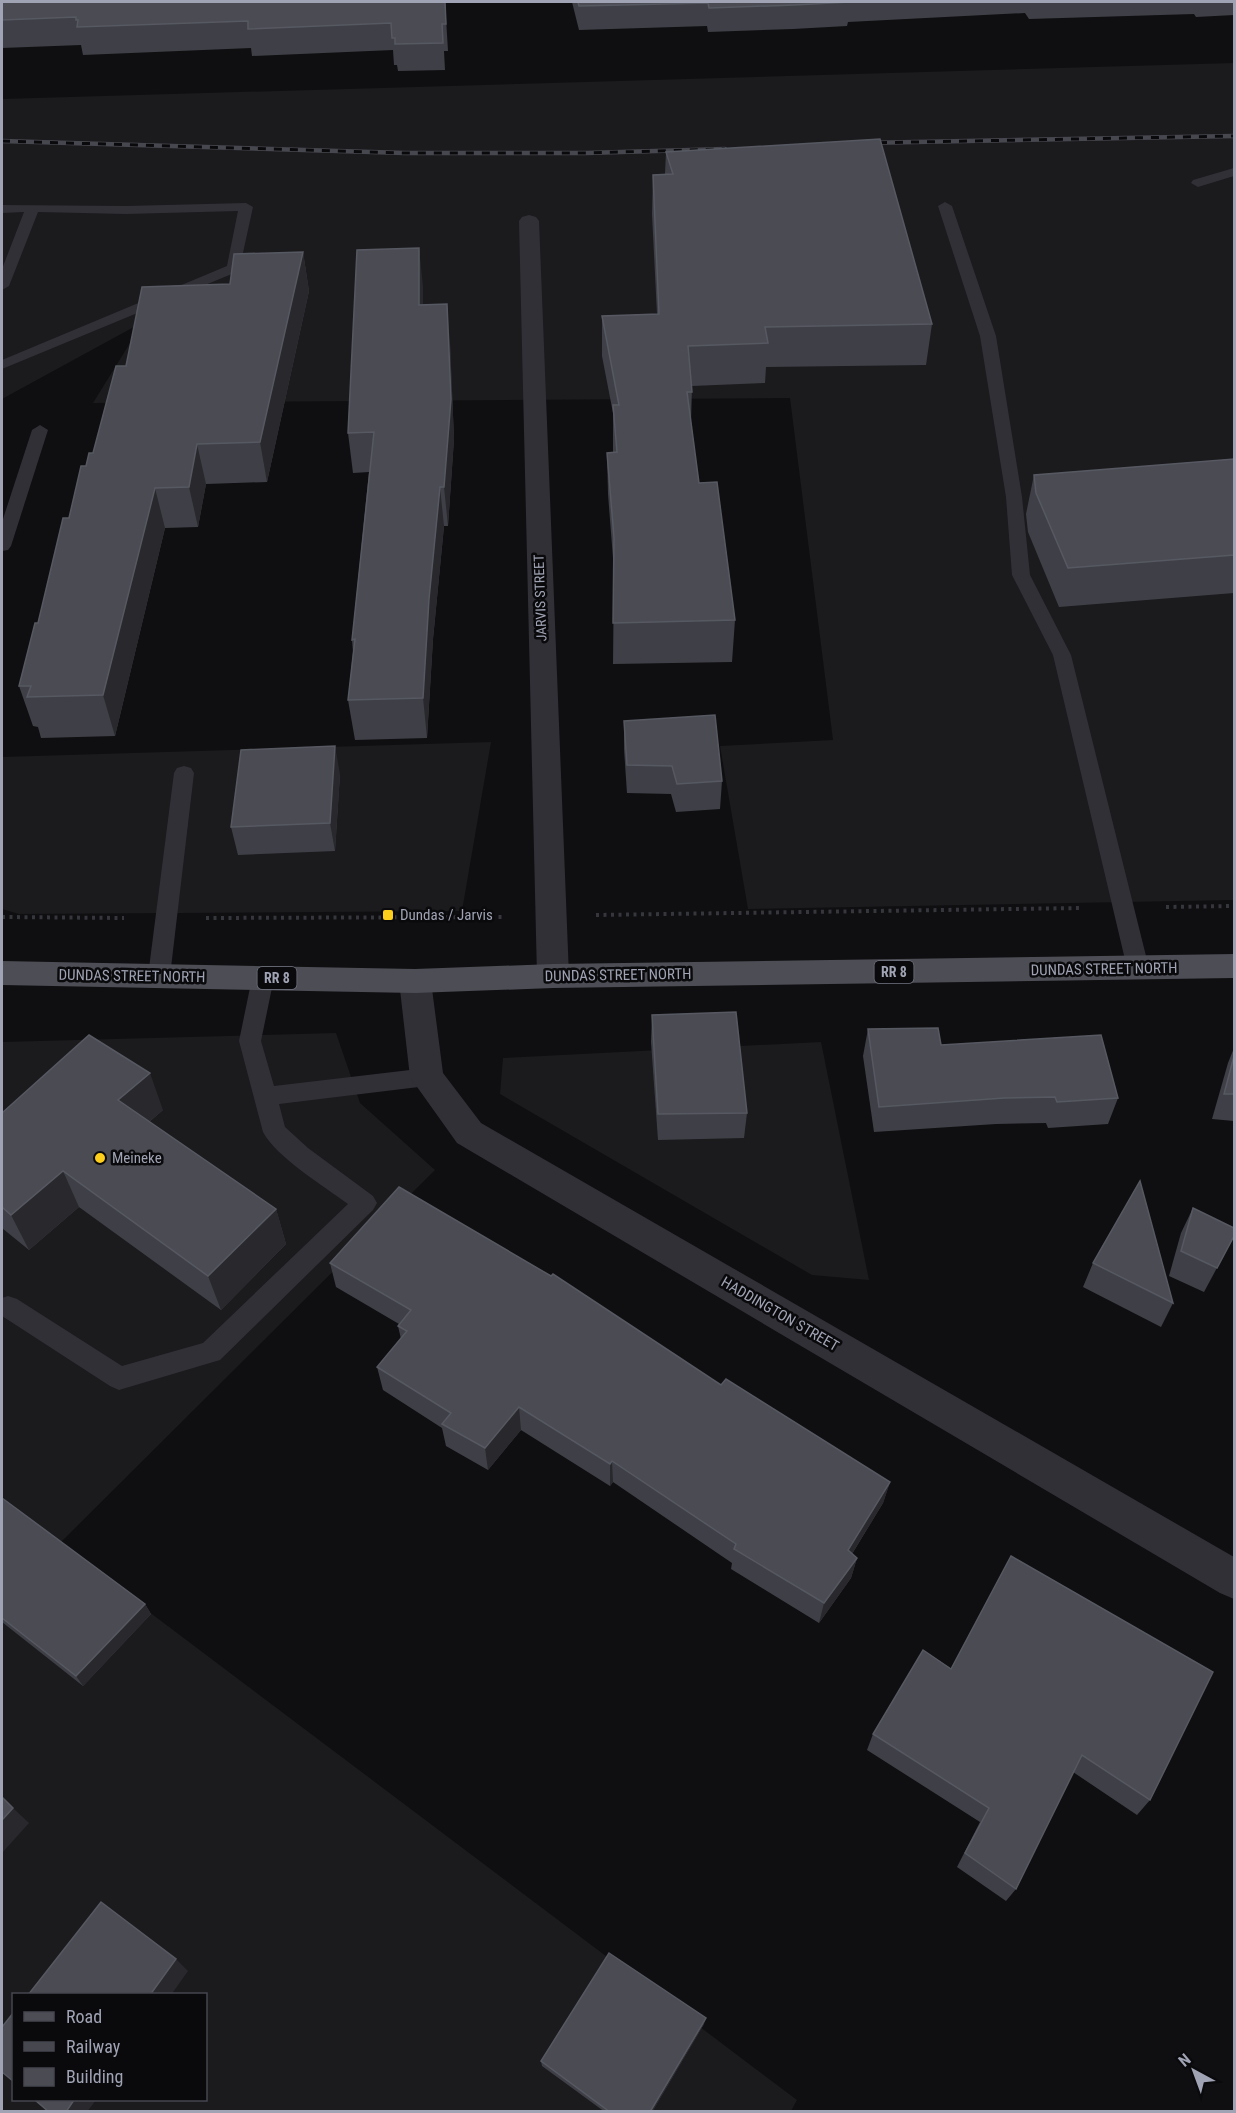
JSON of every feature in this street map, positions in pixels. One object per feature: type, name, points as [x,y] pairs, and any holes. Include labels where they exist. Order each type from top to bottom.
[{"type":"main road","name":"DUNDAS STREET NORTH","points":[[2,973],[416,981],[553,976],[1234,966]]},
{"type":"street","name":"JARVIS STREET","points":[[529,221],[553,976]]},
{"type":"street","points":[[416,981],[427,1077]]},
{"type":"street","name":"HADDINGTON STREET","points":[[427,1077],[469,1133],[1234,1579]]},
{"type":"lane","points":[[1198,183],[1234,172]]},
{"type":"lane","points":[[945,206],[988,336],[1014,497],[1022,575],[1062,655],[1138,968]]},
{"type":"lane","points":[[2,209],[126,210],[246,207],[234,268],[2,365]]},
{"type":"lane","points":[[2,286],[33,208]]},
{"type":"lane","points":[[2,546],[40,430]]},
{"type":"lane","points":[[159,976],[184,773]]},
{"type":"lane","points":[[8,1307],[119,1378],[211,1352],[365,1203],[300,1155],[275,1132],[250,1041],[263,978]]},
{"type":"lane","points":[[265,1096],[427,1077]]},
{"type":"path","points":[[2,917],[457,919],[1234,906]]},
{"type":"shaded area","points":[[1234,63],[1234,900],[748,909],[720,746],[833,740],[790,398],[93,403],[143,322],[2,399],[2,99]]},
{"type":"shaded area","points":[[491,742],[462,911],[19,914],[2,909],[2,757]]},
{"type":"shaded area","points":[[336,1033],[360,1103],[435,1170],[59,1544],[797,2100],[791,2111],[2,2111],[2,1042]]},
{"type":"shaded area","points":[[821,1042],[869,1280],[812,1275],[500,1094],[503,1058]]},
{"type":"building","points":[[2,2],[445,2],[446,24],[442,24],[443,43],[395,44],[395,38],[392,38],[391,23],[248,29],[248,21],[77,27],[76,17],[2,20]]},
{"type":"building","points":[[578,2],[850,2],[709,8],[708,3],[579,6]]},
{"type":"building","points":[[880,139],[932,324],[765,327],[768,343],[688,346],[692,392],[687,392],[699,483],[717,482],[735,620],[613,623],[614,538],[607,453],[617,452],[613,405],[619,405],[602,316],[659,314],[653,175],[673,174],[666,152]]},
{"type":"building","points":[[419,248],[419,305],[447,304],[451,399],[444,487],[440,487],[429,599],[423,698],[348,700],[355,639],[352,640],[374,432],[348,433],[357,250]]},
{"type":"building","points":[[303,252],[260,442],[197,444],[189,487],[155,488],[103,695],[27,697],[31,686],[19,686],[35,623],[38,623],[63,518],[69,518],[81,466],[86,466],[89,453],[93,453],[116,366],[126,366],[142,287],[230,284],[234,254]]},
{"type":"building","points":[[1234,459],[1234,555],[1068,568],[1036,493],[1034,475]]},
{"type":"building","points":[[715,715],[722,781],[677,784],[672,766],[627,765],[624,721]]},
{"type":"building","points":[[335,746],[330,823],[231,827],[241,750]]},
{"type":"building","points":[[736,1012],[747,1113],[658,1114],[652,1015]]},
{"type":"building","points":[[938,1028],[941,1045],[1101,1035],[1118,1098],[1057,1102],[1055,1097],[1004,1098],[879,1107],[868,1029]]},
{"type":"building","points":[[89,1035],[150,1073],[118,1100],[276,1209],[208,1276],[63,1171],[11,1215],[2,1207],[2,1113]]},
{"type":"building","points":[[1234,1056],[1234,1094],[1224,1094]]},
{"type":"building","points":[[1140,1181],[1173,1303],[1093,1263]]},
{"type":"building","points":[[399,1187],[551,1276],[553,1274],[721,1385],[726,1379],[890,1482],[848,1550],[857,1558],[824,1603],[734,1549],[736,1544],[612,1461],[610,1464],[519,1407],[485,1448],[442,1424],[451,1413],[377,1367],[407,1331],[398,1326],[411,1310],[330,1263]]},
{"type":"building","points":[[1193,1208],[1234,1228],[1234,1236],[1217,1268],[1181,1251]]},
{"type":"building","points":[[2,1498],[145,1604],[76,1676],[2,1618]]},
{"type":"building","points":[[1011,1556],[1213,1672],[1150,1800],[1082,1755],[1016,1889],[965,1853],[989,1808],[873,1734],[923,1650],[951,1669]]},
{"type":"building","points":[[2,1797],[13,1808],[2,1820]]},
{"type":"building","points":[[101,1902],[176,1959],[151,1993],[30,1993]]},
{"type":"building","points":[[609,1953],[706,2018],[650,2112],[610,2112],[541,2061]]},
{"type":"building","points":[[12,2014],[12,2080],[2,2072],[2,2027]]},
{"type":"building","points":[[36,2101],[73,2101],[66,2112],[49,2112]]},
{"type":"railway","points":[[863,143],[1234,136]]},
{"type":"railway","points":[[2,141],[405,153],[586,153],[725,149]]},
{"type":"place","name":"Dundas / Jarvis","points":[[388,915]]},
{"type":"place","name":"Meineke","points":[[100,1158]]}]
